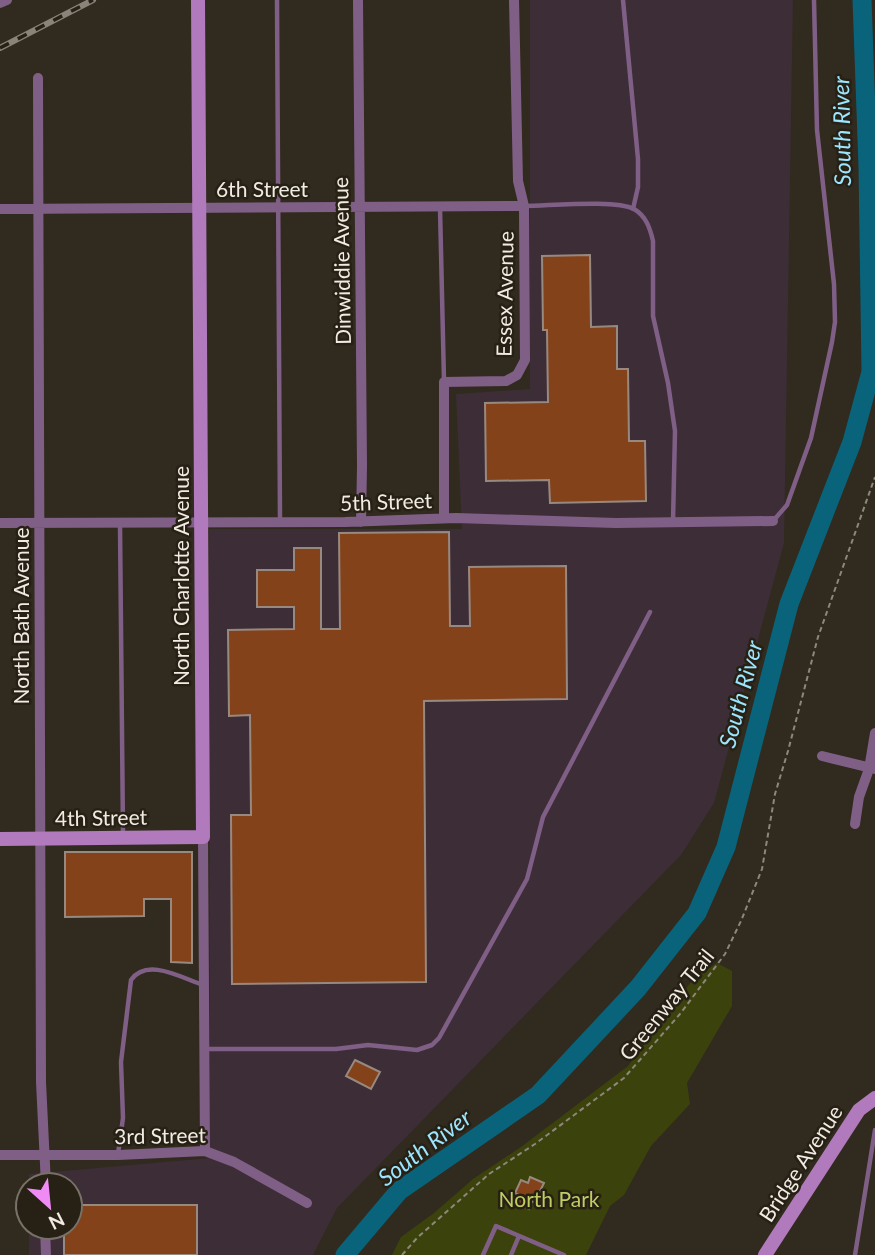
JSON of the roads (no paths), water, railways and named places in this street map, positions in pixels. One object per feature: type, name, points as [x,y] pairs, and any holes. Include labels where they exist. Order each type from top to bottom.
[{"type":"street","points":[[0,3],[7,0]]},
{"type":"street","name":"North Charlotte Avenue","points":[[198,0],[205,1151]]},
{"type":"street","name":"Dinwiddie Avenue","points":[[358,0],[361,522]]},
{"type":"street","name":"Essex Avenue","points":[[444,382],[506,382],[514,379],[525,360],[524,206],[518,181],[514,0]]},
{"type":"street","name":"North Bath Avenue","points":[[38,78],[41,1082],[45,1171]]},
{"type":"street","name":"6th Street","points":[[0,209],[524,206]]},
{"type":"street","points":[[444,382],[444,518]]},
{"type":"street","name":"5th Street","points":[[0,523],[361,522],[444,518],[616,523],[773,521]]},
{"type":"street","points":[[855,824],[859,797],[872,769],[875,733]]},
{"type":"street","points":[[822,756],[872,769]]},
{"type":"street","name":"4th Street","points":[[0,839],[203,837]]},
{"type":"street","name":"Bridge Avenue","points":[[765,1255],[859,1110],[875,1098]]},
{"type":"street","name":"3rd Street","points":[[0,1155],[118,1155],[205,1151],[234,1161],[307,1203]]},
{"type":"lane","points":[[277,0],[280,522]]},
{"type":"lane","points":[[623,0],[638,169],[638,187],[633,209]]},
{"type":"lane","points":[[773,521],[788,505],[811,438],[835,322],[834,284],[817,130],[814,0]]},
{"type":"lane","points":[[524,206],[618,205],[633,209],[645,219],[653,241],[653,316],[668,383],[675,431],[673,522]]},
{"type":"lane","points":[[440,206],[444,382]]},
{"type":"lane","points":[[120,523],[122,838]]},
{"type":"lane","points":[[204,1049],[336,1049],[368,1045],[417,1051],[439,1038],[527,879],[543,817],[650,612]]},
{"type":"lane","points":[[118,1155],[123,1118],[121,1062],[131,981],[135,974],[148,969],[204,985]]},
{"type":"lane","points":[[855,1255],[875,1130]]},
{"type":"lane","points":[[483,1255],[496,1226],[564,1255]]},
{"type":"lane","points":[[511,1255],[519,1236]]},
{"type":"waterway","name":"South River","points":[[345,1255],[399,1191],[538,1095],[638,988],[697,913],[726,847],[789,604],[852,442],[871,372],[862,0]]},
{"type":"railway","points":[[0,48],[93,0]]},
{"type":"park label","name":"North Park","points":[[549,1198]]}]
